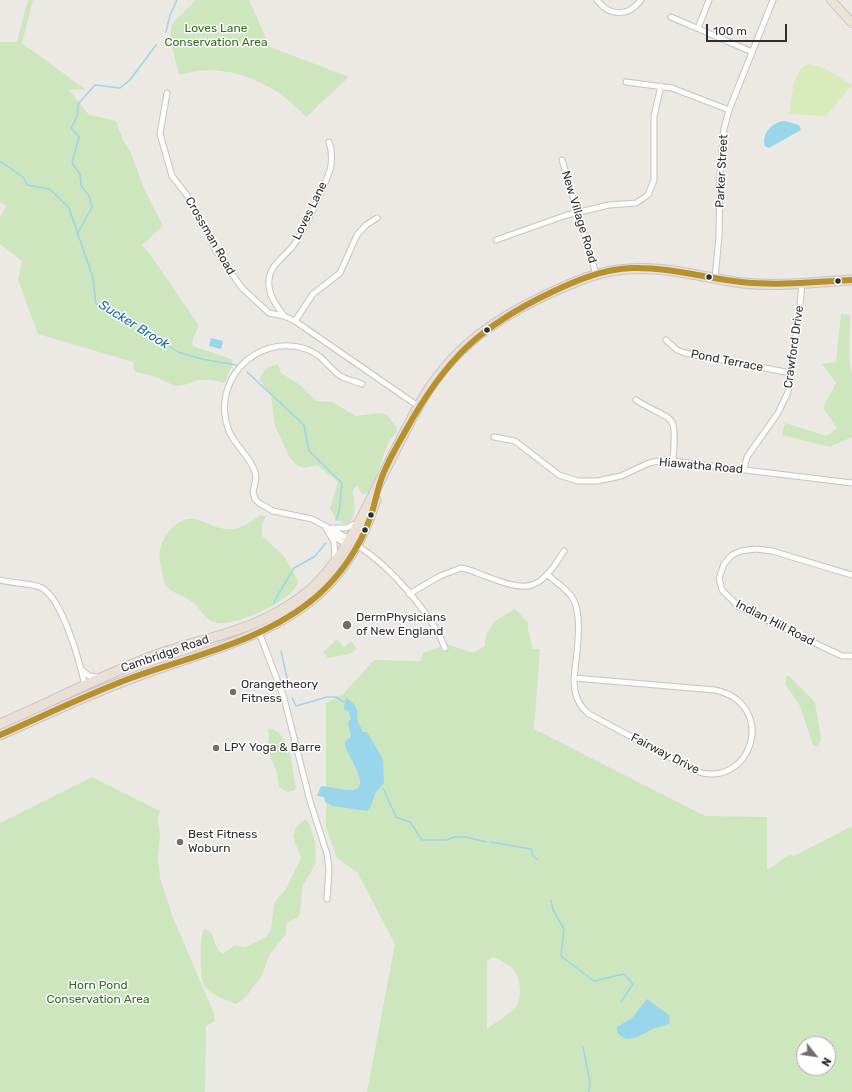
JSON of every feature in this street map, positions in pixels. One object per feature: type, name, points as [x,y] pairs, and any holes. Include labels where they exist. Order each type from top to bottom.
[{"type":"highway","name":"Cambridge Road","points":[[0,735],[114,685],[232,644],[288,618],[317,596],[345,565],[361,518],[418,406],[445,367],[465,345],[503,316],[532,301],[596,274],[622,269],[645,268],[755,284],[802,284],[852,280]]},
{"type":"highway","name":"Cambridge Road","points":[[0,724],[156,655],[244,629],[272,616],[303,595],[325,574],[352,544],[368,523],[381,479]]},
{"type":"highway","points":[[193,644],[197,655]]},
{"type":"highway","points":[[33,709],[38,719]]},
{"type":"main road","points":[[832,0],[852,23]]},
{"type":"street","points":[[597,0],[607,10],[619,14],[632,9],[641,0]]},
{"type":"street","points":[[698,28],[709,0]]},
{"type":"street","name":"Parker Street","points":[[715,278],[719,236],[721,148],[724,129],[729,110],[772,0]]},
{"type":"street","points":[[671,17],[752,52]]},
{"type":"street","points":[[626,82],[661,86],[678,90],[729,110]]},
{"type":"street","points":[[496,240],[541,223],[579,212],[614,204],[636,202],[644,199],[651,190],[655,177],[655,109],[661,86]]},
{"type":"street","name":"Crossman Road","points":[[166,93],[160,134],[172,176],[189,198],[216,251],[235,280],[264,309],[272,314],[284,316],[295,321],[418,406]]},
{"type":"street","name":"Loves Lane","points":[[284,316],[275,304],[270,292],[269,278],[276,264],[298,238],[328,174],[332,157],[329,142]]},
{"type":"street","name":"New Village Road","points":[[562,160],[579,212],[596,274]]},
{"type":"street","points":[[295,321],[313,294],[340,273],[357,235],[366,225],[377,218]]},
{"type":"street","name":"Crawford Drive","points":[[744,469],[748,456],[782,406],[788,392],[802,284]]},
{"type":"street","name":"Pond Terrace","points":[[666,340],[677,350],[685,353],[791,373]]},
{"type":"street","points":[[362,384],[342,376],[317,354],[301,348],[282,346],[260,350],[246,360],[235,375],[227,395],[226,413],[229,432],[255,469],[256,478],[253,492],[255,499],[271,510],[306,517],[341,533],[352,544],[386,569],[409,594],[435,628],[445,648]]},
{"type":"street","points":[[636,400],[666,415],[672,421],[675,431],[673,460]]},
{"type":"street","name":"Hiawatha Road","points":[[494,437],[515,441],[559,475],[578,481],[615,478],[654,461],[673,460],[852,483]]},
{"type":"street","points":[[326,527],[349,528],[357,524],[361,518]]},
{"type":"street","points":[[325,574],[336,555],[334,542],[326,527]]},
{"type":"street","points":[[330,534],[352,544]]},
{"type":"street","name":"Indian Hill Road","points":[[852,575],[772,551],[756,549],[740,551],[732,555],[724,564],[719,578],[722,590],[739,607],[842,656],[852,656]]},
{"type":"street","points":[[409,594],[440,576],[460,568],[518,587],[533,585],[547,574],[564,551]]},
{"type":"street","name":"Fairway Drive","points":[[547,574],[567,591],[576,607],[578,617],[574,678],[576,696],[581,706],[589,714],[695,771],[712,774],[727,771],[742,759],[750,746],[753,732],[749,715],[739,701],[725,693],[715,690],[574,678]]},
{"type":"street","points":[[0,580],[36,586],[53,597],[58,605],[82,670],[85,686]]},
{"type":"street","points":[[259,632],[284,698],[310,801],[327,854],[329,869],[327,899]]},
{"type":"street","points":[[82,670],[89,676],[95,678],[115,672]]},
{"type":"green space","points":[[28,0],[33,0],[22,43],[85,89],[69,90],[89,115],[116,121],[123,140],[131,153],[145,191],[163,226],[142,245],[198,324],[197,330],[193,337],[193,346],[231,359],[233,364],[224,383],[211,380],[197,380],[184,385],[175,386],[156,377],[136,372],[134,370],[133,362],[38,334],[18,280],[22,261],[0,244],[0,218],[6,206],[0,202],[0,42],[17,42]]},
{"type":"green space","name":"Loves Lane Conservation Area","points":[[196,0],[249,0],[270,47],[349,77],[306,117],[280,94],[264,84],[248,77],[231,72],[214,70],[196,71],[179,75],[170,38],[172,24]]},
{"type":"green space","points":[[809,64],[824,68],[852,85],[826,116],[789,114],[794,82],[801,68]]},
{"type":"green space","points":[[841,314],[850,315],[849,360],[852,372],[852,437],[830,447],[782,435],[785,423],[827,436],[837,428],[823,408],[836,383],[822,364],[836,362]]},
{"type":"green space","points":[[278,364],[281,373],[300,385],[316,401],[333,402],[355,416],[382,413],[388,416],[397,428],[397,431],[389,441],[370,493],[362,494],[357,485],[353,490],[354,515],[349,522],[344,524],[336,519],[330,508],[338,482],[317,465],[305,468],[298,466],[290,458],[275,426],[271,395],[259,379],[266,368]]},
{"type":"green space","points":[[261,515],[266,516],[262,525],[262,536],[284,556],[298,581],[295,588],[288,596],[251,616],[227,623],[219,623],[207,618],[190,600],[171,590],[165,585],[160,561],[161,547],[163,540],[178,523],[185,519],[193,519],[221,528],[235,529]]},
{"type":"green space","points":[[515,609],[528,622],[528,629],[533,649],[540,649],[534,729],[705,816],[767,817],[767,870],[787,856],[794,856],[852,826],[852,1092],[367,1092],[395,944],[357,872],[337,858],[326,827],[326,703],[344,693],[374,660],[420,661],[423,653],[447,644],[473,653],[485,646],[487,633],[498,619]],"holes":[[[493,957],[513,969],[518,978],[520,990],[519,1000],[514,1009],[487,1029],[487,961]]]},
{"type":"green space","points":[[337,639],[344,647],[351,641],[357,649],[350,654],[328,658],[323,652]]},
{"type":"green space","points":[[786,676],[789,676],[815,702],[821,739],[818,747],[813,745],[799,704],[785,684]]},
{"type":"green space","points":[[268,728],[276,731],[287,744],[292,762],[296,787],[295,790],[287,792],[279,787],[277,772],[267,749],[269,737]]},
{"type":"green space","name":"Horn Pond Conservation Area","points":[[92,777],[160,811],[158,819],[160,836],[158,856],[160,878],[172,915],[214,1014],[215,1021],[206,1026],[205,1092],[0,1092],[0,823]]},
{"type":"green space","points":[[305,819],[309,823],[315,841],[316,859],[315,865],[303,885],[300,912],[298,917],[286,924],[286,934],[270,954],[262,975],[245,998],[236,1004],[219,997],[204,986],[201,967],[202,933],[204,929],[211,934],[217,948],[223,954],[235,945],[245,947],[267,936],[271,930],[274,904],[286,889],[301,858],[293,837],[296,827]]},
{"type":"water","points":[[785,121],[799,125],[801,130],[769,148],[765,146],[764,141],[766,133],[769,129],[776,123]]},
{"type":"water","points":[[211,338],[223,341],[221,349],[209,346]]},
{"type":"water","points":[[347,698],[355,705],[358,712],[357,720],[363,732],[367,732],[383,759],[384,783],[376,792],[370,808],[367,811],[333,806],[325,802],[324,797],[317,796],[321,786],[352,790],[358,788],[360,784],[357,770],[345,744],[351,737],[348,722],[351,719],[349,712],[344,709],[345,700]]},
{"type":"water","points":[[647,999],[669,1015],[670,1023],[655,1028],[636,1038],[631,1039],[621,1036],[617,1032],[617,1027],[632,1018]]},
{"type":"waterway","points":[[166,32],[170,15],[177,0]]},
{"type":"waterway","points":[[77,234],[92,207],[89,196],[81,185],[80,174],[72,163],[79,137],[71,128],[77,117],[78,104],[95,85],[120,88],[130,80],[156,45]]},
{"type":"waterway","name":"Sucker Brook","points":[[0,161],[23,177],[27,185],[50,189],[69,208],[93,278],[96,304],[114,309],[178,352],[202,359],[236,365]]},
{"type":"waterway","name":"Sucker Brook","points":[[247,372],[304,425],[309,451],[342,483],[339,512],[336,520]]},
{"type":"waterway","name":"Sucker Brook","points":[[274,604],[294,568],[314,557],[326,543]]},
{"type":"waterway","name":"Sucker Brook","points":[[281,651],[289,687]]},
{"type":"waterway","name":"Sucker Brook","points":[[292,698],[296,706],[327,697],[336,697],[344,702]]},
{"type":"waterway","name":"Sucker Brook","points":[[383,788],[396,817],[410,822],[422,840],[446,840],[455,837],[466,837],[486,842]]},
{"type":"waterway","name":"Sucker Brook","points":[[490,842],[531,849],[533,856],[538,860]]},
{"type":"waterway","name":"Sucker Brook","points":[[551,900],[553,910],[564,929],[561,956],[594,981],[624,974],[633,984],[621,1002]]},
{"type":"waterway","name":"Sucker Brook","points":[[583,1047],[590,1082],[589,1092]]},
{"type":"transit line","points":[[0,735],[81,698],[131,678],[204,654],[252,636],[297,612],[317,596],[334,579],[361,540],[370,518],[380,482],[387,465],[420,405],[435,384],[466,348],[503,318],[526,305],[581,279],[611,270],[632,268],[660,269],[741,282],[769,284],[852,280]]},
{"type":"place","name":"DermPhysicians of New England","points":[[347,625]]},
{"type":"place","name":"Orangetheory Fitness","points":[[233,692]]},
{"type":"place","name":"LPY Yoga & Barre","points":[[216,748]]},
{"type":"place","name":"Best Fitness Woburn","points":[[180,842]]}]
